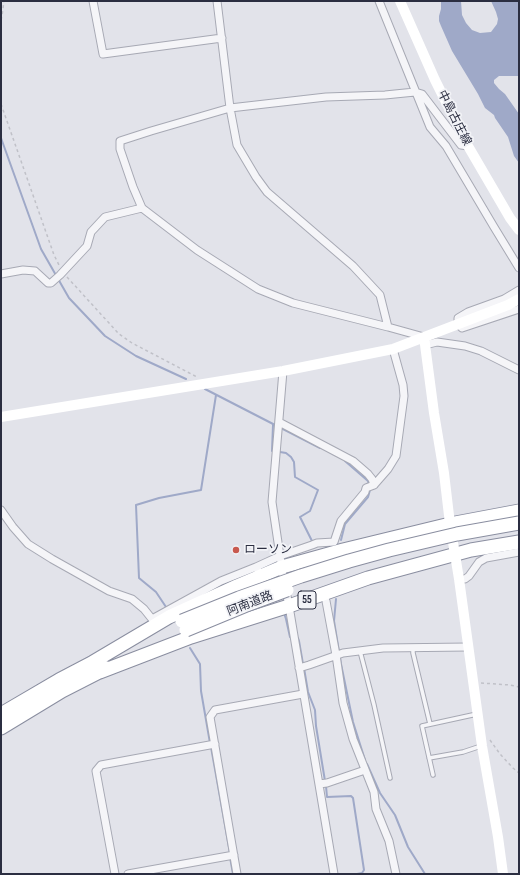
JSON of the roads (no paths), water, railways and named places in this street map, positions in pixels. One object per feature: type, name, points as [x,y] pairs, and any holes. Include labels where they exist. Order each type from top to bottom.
[{"type":"highway","name":"55","points":[[96,667],[169,617],[237,586],[258,571],[281,561],[343,550],[450,524],[519,511]]},
{"type":"highway","name":"阿南道路","points":[[1,714],[59,680],[96,667],[246,595],[301,576],[389,550],[457,534],[519,523]]},
{"type":"highway","name":"阿南道路","points":[[184,626],[303,584],[351,570],[458,543],[519,532]]},
{"type":"highway","name":"55","points":[[96,667],[289,606],[368,578],[471,550],[519,542]]},
{"type":"highway","name":"阿南道路","points":[[1,728],[62,691],[96,667]]},
{"type":"street","points":[[93,1],[103,54],[222,38]]},
{"type":"street","points":[[216,1],[230,108],[237,144],[256,177],[267,192],[353,266],[380,295],[388,327]]},
{"type":"street","points":[[379,1],[430,127],[446,146],[519,268]]},
{"type":"street","name":"中島古庄線","points":[[400,1],[435,80],[468,146],[510,218],[519,230]]},
{"type":"street","points":[[468,146],[461,144],[422,94],[415,92],[385,95],[326,97],[230,108],[120,141],[120,149],[142,208],[197,250],[258,289],[293,303],[388,327],[424,341],[465,346],[481,351],[519,370]]},
{"type":"street","points":[[1,274],[24,270],[36,270],[48,283],[51,283],[87,246],[91,232],[105,217],[142,208]]},
{"type":"street","points":[[519,290],[504,299],[468,312],[458,318],[458,324],[462,328],[519,309]]},
{"type":"street","points":[[1,417],[283,371],[393,349],[424,341],[458,324],[508,305],[519,299]]},
{"type":"street","points":[[424,341],[482,746],[503,874]]},
{"type":"street","points":[[281,561],[314,544],[334,542],[341,521],[363,496],[366,488],[371,486],[388,469],[396,456],[404,396],[403,385],[393,349]]},
{"type":"street","points":[[283,371],[272,502],[289,606],[302,667],[303,694],[323,783],[334,874]]},
{"type":"street","points":[[279,425],[354,461],[372,479],[371,486]]},
{"type":"street","points":[[1,510],[28,544],[109,591],[132,599],[144,609],[152,619],[221,581],[258,571]]},
{"type":"street","points":[[459,579],[469,576],[479,562],[486,558],[519,552]]},
{"type":"street","points":[[326,601],[339,655],[343,703],[353,739],[374,792],[376,809],[389,841],[396,874]]},
{"type":"street","points":[[302,667],[339,655],[383,648],[468,647]]},
{"type":"street","points":[[237,874],[232,855],[212,745],[210,717],[215,710],[303,694]]},
{"type":"street","points":[[115,874],[96,771],[101,765],[212,745]]},
{"type":"street","points":[[323,783],[365,770]]},
{"type":"street","points":[[128,874],[232,855]]},
{"type":"lane","points":[[413,648],[430,724]]},
{"type":"lane","points":[[360,651],[390,778]]},
{"type":"lane","points":[[433,774],[422,726],[478,714]]},
{"type":"lane","points":[[430,758],[462,752],[482,746]]},
{"type":"water","points":[[441,1],[461,1],[462,15],[466,23],[472,30],[480,33],[491,32],[497,24],[498,19],[491,1],[519,1],[519,76],[499,76],[494,80],[494,83],[505,94],[519,114],[519,163],[514,156],[508,137],[494,115],[485,108],[452,51],[439,21]]},
{"type":"waterway","points":[[1,138],[41,249],[69,298],[105,336],[136,356],[186,379]]},
{"type":"waterway","points":[[205,389],[277,426]]},
{"type":"waterway","points":[[166,607],[156,592],[139,578],[136,505],[159,498],[201,490],[216,395]]},
{"type":"waterway","points":[[272,451],[273,425]]},
{"type":"waterway","points":[[281,428],[320,448]]},
{"type":"waterway","points":[[280,452],[286,453],[291,457],[294,462],[295,477],[318,490],[310,511],[300,517],[313,543]]},
{"type":"waterway","points":[[341,540],[345,524],[368,497],[370,490],[368,481],[345,461]]},
{"type":"waterway","points":[[336,599],[334,621],[341,664],[353,722],[365,760]]},
{"type":"waterway","points":[[284,613],[290,637]]},
{"type":"waterway","points":[[298,638],[303,664]]},
{"type":"waterway","points":[[190,648],[200,664],[201,691],[210,743]]},
{"type":"waterway","points":[[304,668],[308,692],[315,710],[316,726],[325,781]]},
{"type":"waterway","points":[[211,747],[230,853]]},
{"type":"waterway","points":[[367,764],[380,793],[395,815],[408,847],[425,874]]},
{"type":"waterway","points":[[326,786],[327,797],[351,796],[353,798],[364,870],[362,873],[357,874]]},
{"type":"waterway","points":[[230,857],[233,874]]},
{"type":"place","name":"ローソン","points":[[236,550]]}]
